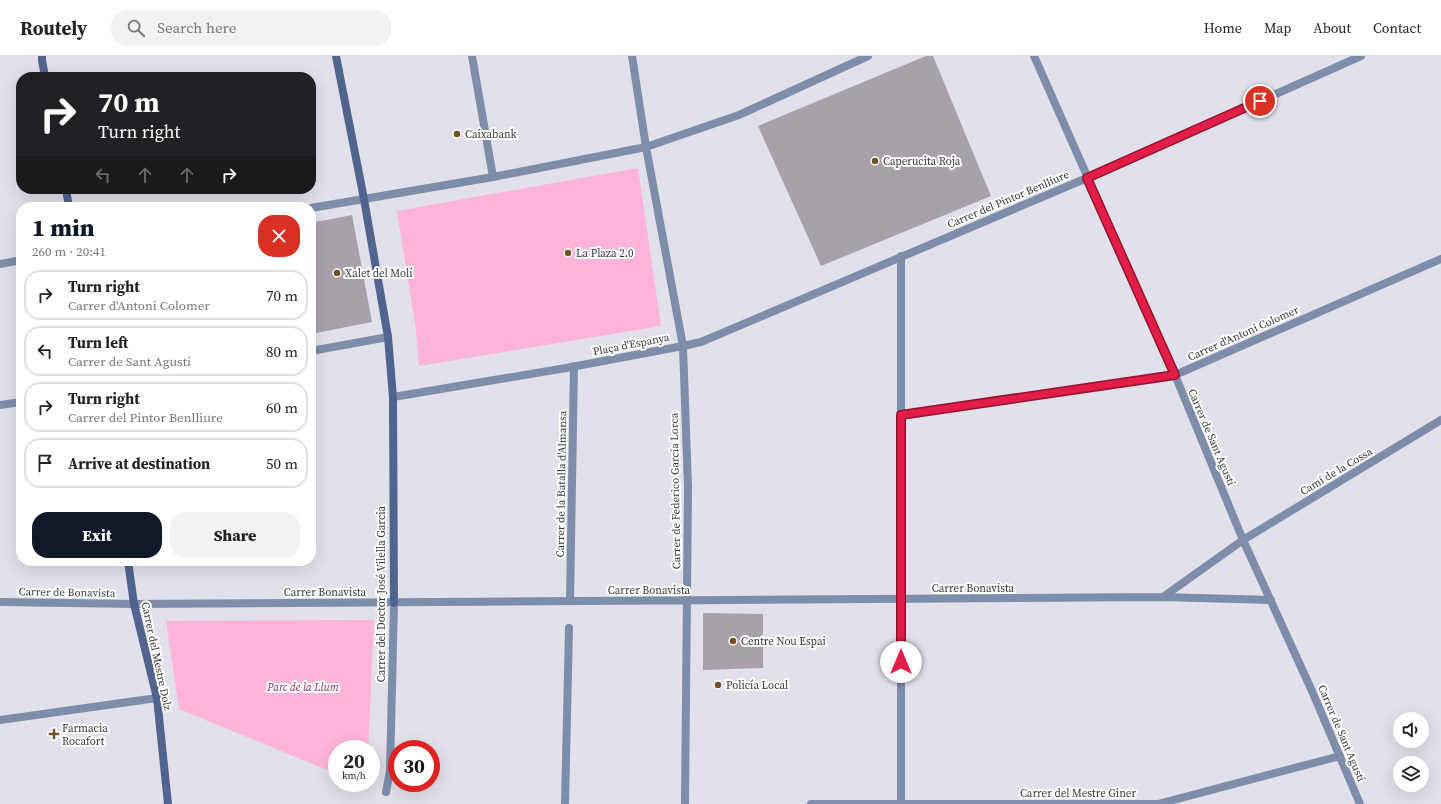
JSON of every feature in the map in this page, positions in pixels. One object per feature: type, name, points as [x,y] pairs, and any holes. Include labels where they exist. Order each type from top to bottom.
[{"type":"street","points":[[42,56],[44,72]]},
{"type":"street","points":[[336,56],[364,199],[388,337],[393,397]]},
{"type":"street","points":[[472,56],[493,177]]},
{"type":"street","name":"Plaça d'Espanya","points":[[393,397],[683,346],[646,147],[632,56]]},
{"type":"street","points":[[316,207],[493,177],[646,147],[739,115],[868,56]]},
{"type":"street","name":"Carrer de Sant Agustí","points":[[1034,56],[1175,375],[1243,540],[1312,691],[1360,804]]},
{"type":"street","name":"Carrer del Pintor Benlliure","points":[[683,346],[701,342],[1087,178],[1361,56]]},
{"type":"street","points":[[901,256],[901,804]]},
{"type":"street","name":"Carrer d'Antoni Colomer","points":[[901,415],[1175,375],[1441,259]]},
{"type":"street","points":[[0,264],[16,261]]},
{"type":"street","points":[[316,350],[388,337]]},
{"type":"street","name":"Carrer de Federico García Lorca","points":[[683,346],[688,487],[685,804]]},
{"type":"street","name":"Carrer de la Batalla d'Almansa","points":[[570,601],[574,366]]},
{"type":"street","name":"Carrer del Doctor José Vilella Garcia","points":[[386,792],[390,771],[394,603],[393,397]]},
{"type":"street","points":[[0,405],[16,403]]},
{"type":"street","name":"Camí de la Cossa","points":[[1243,540],[1441,420]]},
{"type":"street","points":[[1163,598],[1243,540]]},
{"type":"street","name":"Carrer del Mestre Dolz","points":[[129,566],[134,604],[156,698],[168,804]]},
{"type":"street","name":"Carrer Bonavista","points":[[134,604],[1163,598],[1271,600]]},
{"type":"street","name":"Carrer de Bonavista","points":[[0,602],[134,604]]},
{"type":"street","points":[[565,804],[568,628]]},
{"type":"street","points":[[0,720],[156,698]]},
{"type":"street","name":"Carrer del Mestre Giner","points":[[811,804],[1158,804],[1340,756]]},
{"type":"green space","points":[[638,168],[661,326],[419,366],[416,330],[397,211]]},
{"type":"green space","name":"Parc de la Llum","points":[[374,620],[368,740],[328,740],[328,770],[179,709],[166,621]]},
{"type":"building","name":"Caperucita Roja","points":[[926,56],[933,56],[991,196],[821,266],[758,126]]},
{"type":"building","name":"Xalet del Molí","points":[[352,215],[372,322],[316,333],[316,222]]},
{"type":"building","name":"Centre Nou Espai","points":[[703,613],[763,614],[763,668],[703,670]]},
{"type":"place","name":"Caixabank","points":[[457,134]]},
{"type":"place","name":"Caperucita Roja","points":[[875,161]]},
{"type":"place","name":"La Plaza 2.0","points":[[568,253]]},
{"type":"place","name":"Xalet del Molí","points":[[337,273]]},
{"type":"place","name":"Centre Nou Espai","points":[[733,641]]},
{"type":"place","name":"Policía Local","points":[[718,685]]},
{"type":"place","name":"Farmacia Rocafort","points":[[54,734]]},
{"type":"route","points":[[901,662],[901,415],[1175,375],[1087,178],[1260,101]]}]
